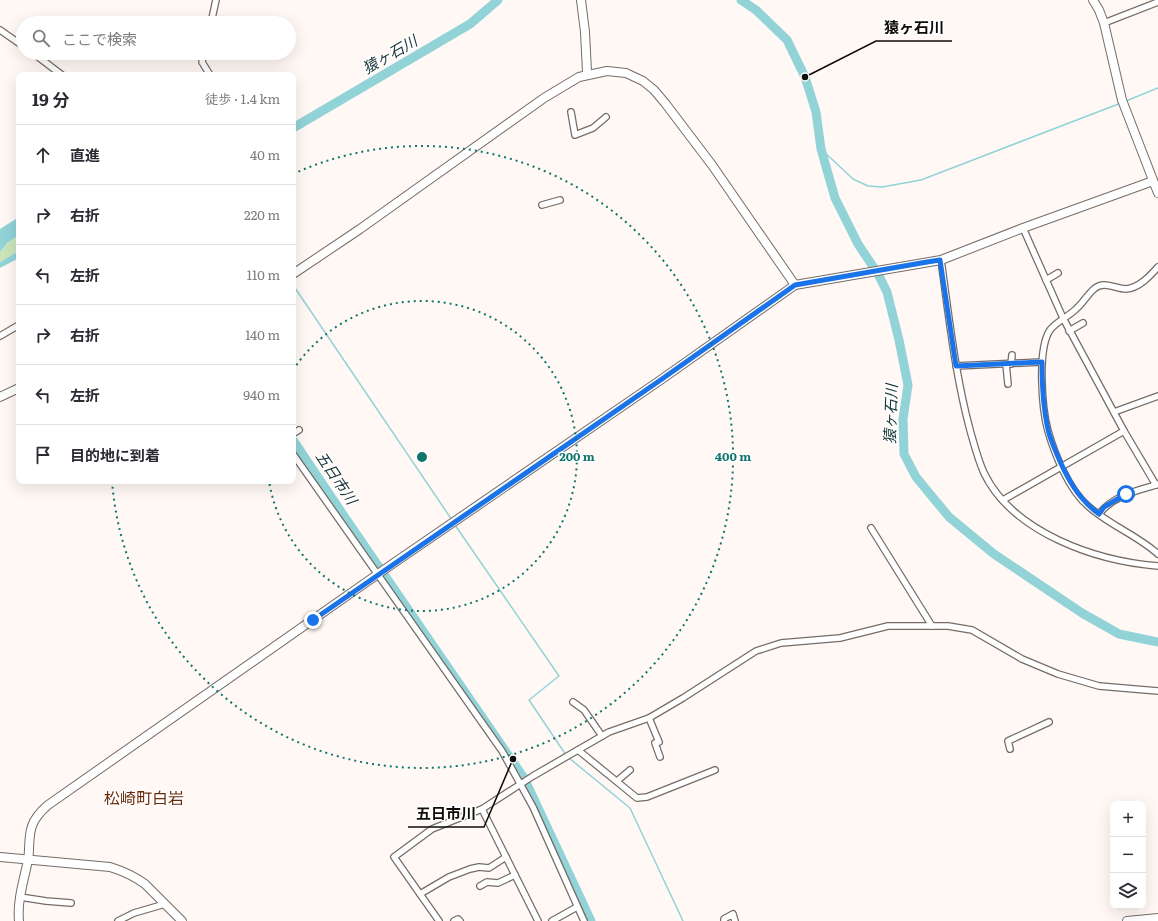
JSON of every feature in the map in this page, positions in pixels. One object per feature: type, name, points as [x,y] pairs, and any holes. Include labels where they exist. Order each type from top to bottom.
[{"type":"street","points":[[213,16],[216,0]]},
{"type":"street","points":[[581,0],[585,32],[587,72],[590,74]]},
{"type":"street","points":[[1093,0],[1100,10],[1104,23],[1122,100],[1156,180],[1158,193]]},
{"type":"street","points":[[1104,23],[1158,2]]},
{"type":"street","points":[[0,30],[16,41]]},
{"type":"street","points":[[42,60],[58,72]]},
{"type":"street","points":[[202,60],[202,62],[208,72]]},
{"type":"street","points":[[296,272],[360,229],[544,98],[579,77],[607,71],[626,73],[644,81],[670,108],[712,165],[795,285]]},
{"type":"street","points":[[570,112],[575,135],[593,128],[606,117]]},
{"type":"street","points":[[19,921],[18,912],[20,897],[28,859],[32,826],[38,814],[48,805],[388,567],[656,384],[795,285],[940,260],[1156,180]]},
{"type":"street","points":[[542,205],[560,200]]},
{"type":"street","points":[[1024,228],[1069,331],[1124,431],[1157,484],[1126,494],[1104,507],[1099,514]]},
{"type":"street","points":[[940,260],[962,401],[984,473],[996,492],[1015,514],[1053,537],[1078,548],[1128,562],[1157,565]]},
{"type":"street","points":[[1158,267],[1145,281],[1126,289],[1102,284],[1095,288],[1076,309],[1050,330],[1044,348],[1042,362],[1042,384],[1048,431],[1070,483],[1080,498],[1087,505],[1158,554]]},
{"type":"street","points":[[1046,280],[1058,273]]},
{"type":"street","points":[[1069,331],[1083,324]]},
{"type":"street","points":[[0,336],[16,327]]},
{"type":"street","points":[[1008,384],[1008,364],[1012,355]]},
{"type":"street","points":[[956,366],[1042,362]]},
{"type":"street","points":[[0,397],[16,389]]},
{"type":"street","points":[[1114,412],[1158,396]]},
{"type":"street","points":[[1003,500],[1124,431]]},
{"type":"street","points":[[296,458],[498,745],[534,807],[584,921]]},
{"type":"street","points":[[871,528],[932,626]]},
{"type":"street","points":[[439,921],[394,857],[432,829],[482,809],[533,776],[609,732],[649,718],[756,651],[781,643],[840,638],[888,626],[948,626],[972,630],[1022,659],[1058,674],[1099,686],[1158,691]]},
{"type":"street","points":[[573,702],[584,710],[602,736]]},
{"type":"street","points":[[649,718],[659,742],[655,743],[660,757]]},
{"type":"street","points":[[1010,749],[1008,740],[1049,722]]},
{"type":"street","points":[[578,750],[637,798],[647,797],[714,770]]},
{"type":"street","points":[[617,781],[630,770]]},
{"type":"street","points":[[482,809],[538,921]]},
{"type":"street","points":[[0,857],[110,867],[119,870],[145,884],[182,921]]},
{"type":"street","points":[[420,894],[449,877],[470,869],[479,867],[489,868],[506,857]]},
{"type":"street","points":[[480,886],[487,882],[498,883],[515,875]]},
{"type":"street","points":[[20,897],[71,903]]},
{"type":"street","points":[[118,921],[134,913],[165,904]]},
{"type":"street","points":[[552,921],[577,907]]},
{"type":"street","points":[[724,921],[724,919],[733,914],[735,921]]},
{"type":"street","points":[[1127,921],[1158,918]]},
{"type":"street","points":[[454,921],[458,919],[460,921]]},
{"type":"green space","points":[[16,237],[16,253],[0,262],[0,252],[7,243]]},
{"type":"water","points":[[16,219],[16,237],[7,243],[0,252],[0,229]]},
{"type":"water","points":[[16,253],[16,260],[0,268],[0,262]]},
{"type":"waterway","name":"猿ヶ石川","points":[[296,126],[470,24],[498,0]]},
{"type":"waterway","name":"猿ヶ石川","points":[[741,0],[756,10],[787,40],[805,77],[816,112],[821,149],[835,198],[858,244],[878,274],[887,292],[908,385],[903,419],[904,454],[916,477],[949,517],[994,554],[1082,613],[1119,634],[1158,642]]},
{"type":"waterway","points":[[1126,101],[1158,88]]},
{"type":"waterway","points":[[821,149],[853,179],[868,186],[882,187],[921,180],[1121,103]]},
{"type":"waterway","points":[[296,289],[452,520]]},
{"type":"waterway","name":"五日市川","points":[[296,444],[524,778],[591,921]]},
{"type":"waterway","points":[[455,525],[559,676],[529,700],[566,755]]},
{"type":"waterway","points":[[569,758],[630,808],[683,921]]},
{"type":"place","name":"猿ヶ石川","points":[[805,77]]},
{"type":"place","name":"五日市川","points":[[513,759]]},
{"type":"district","name":"松崎町白岩","points":[[144,798]]},
{"type":"route","points":[[313,620],[388,567],[527,473],[795,285],[927,262],[940,260],[956,366],[1042,362],[1042,384],[1048,431],[1070,483],[1080,498],[1099,514],[1104,507],[1126,494]]}]
